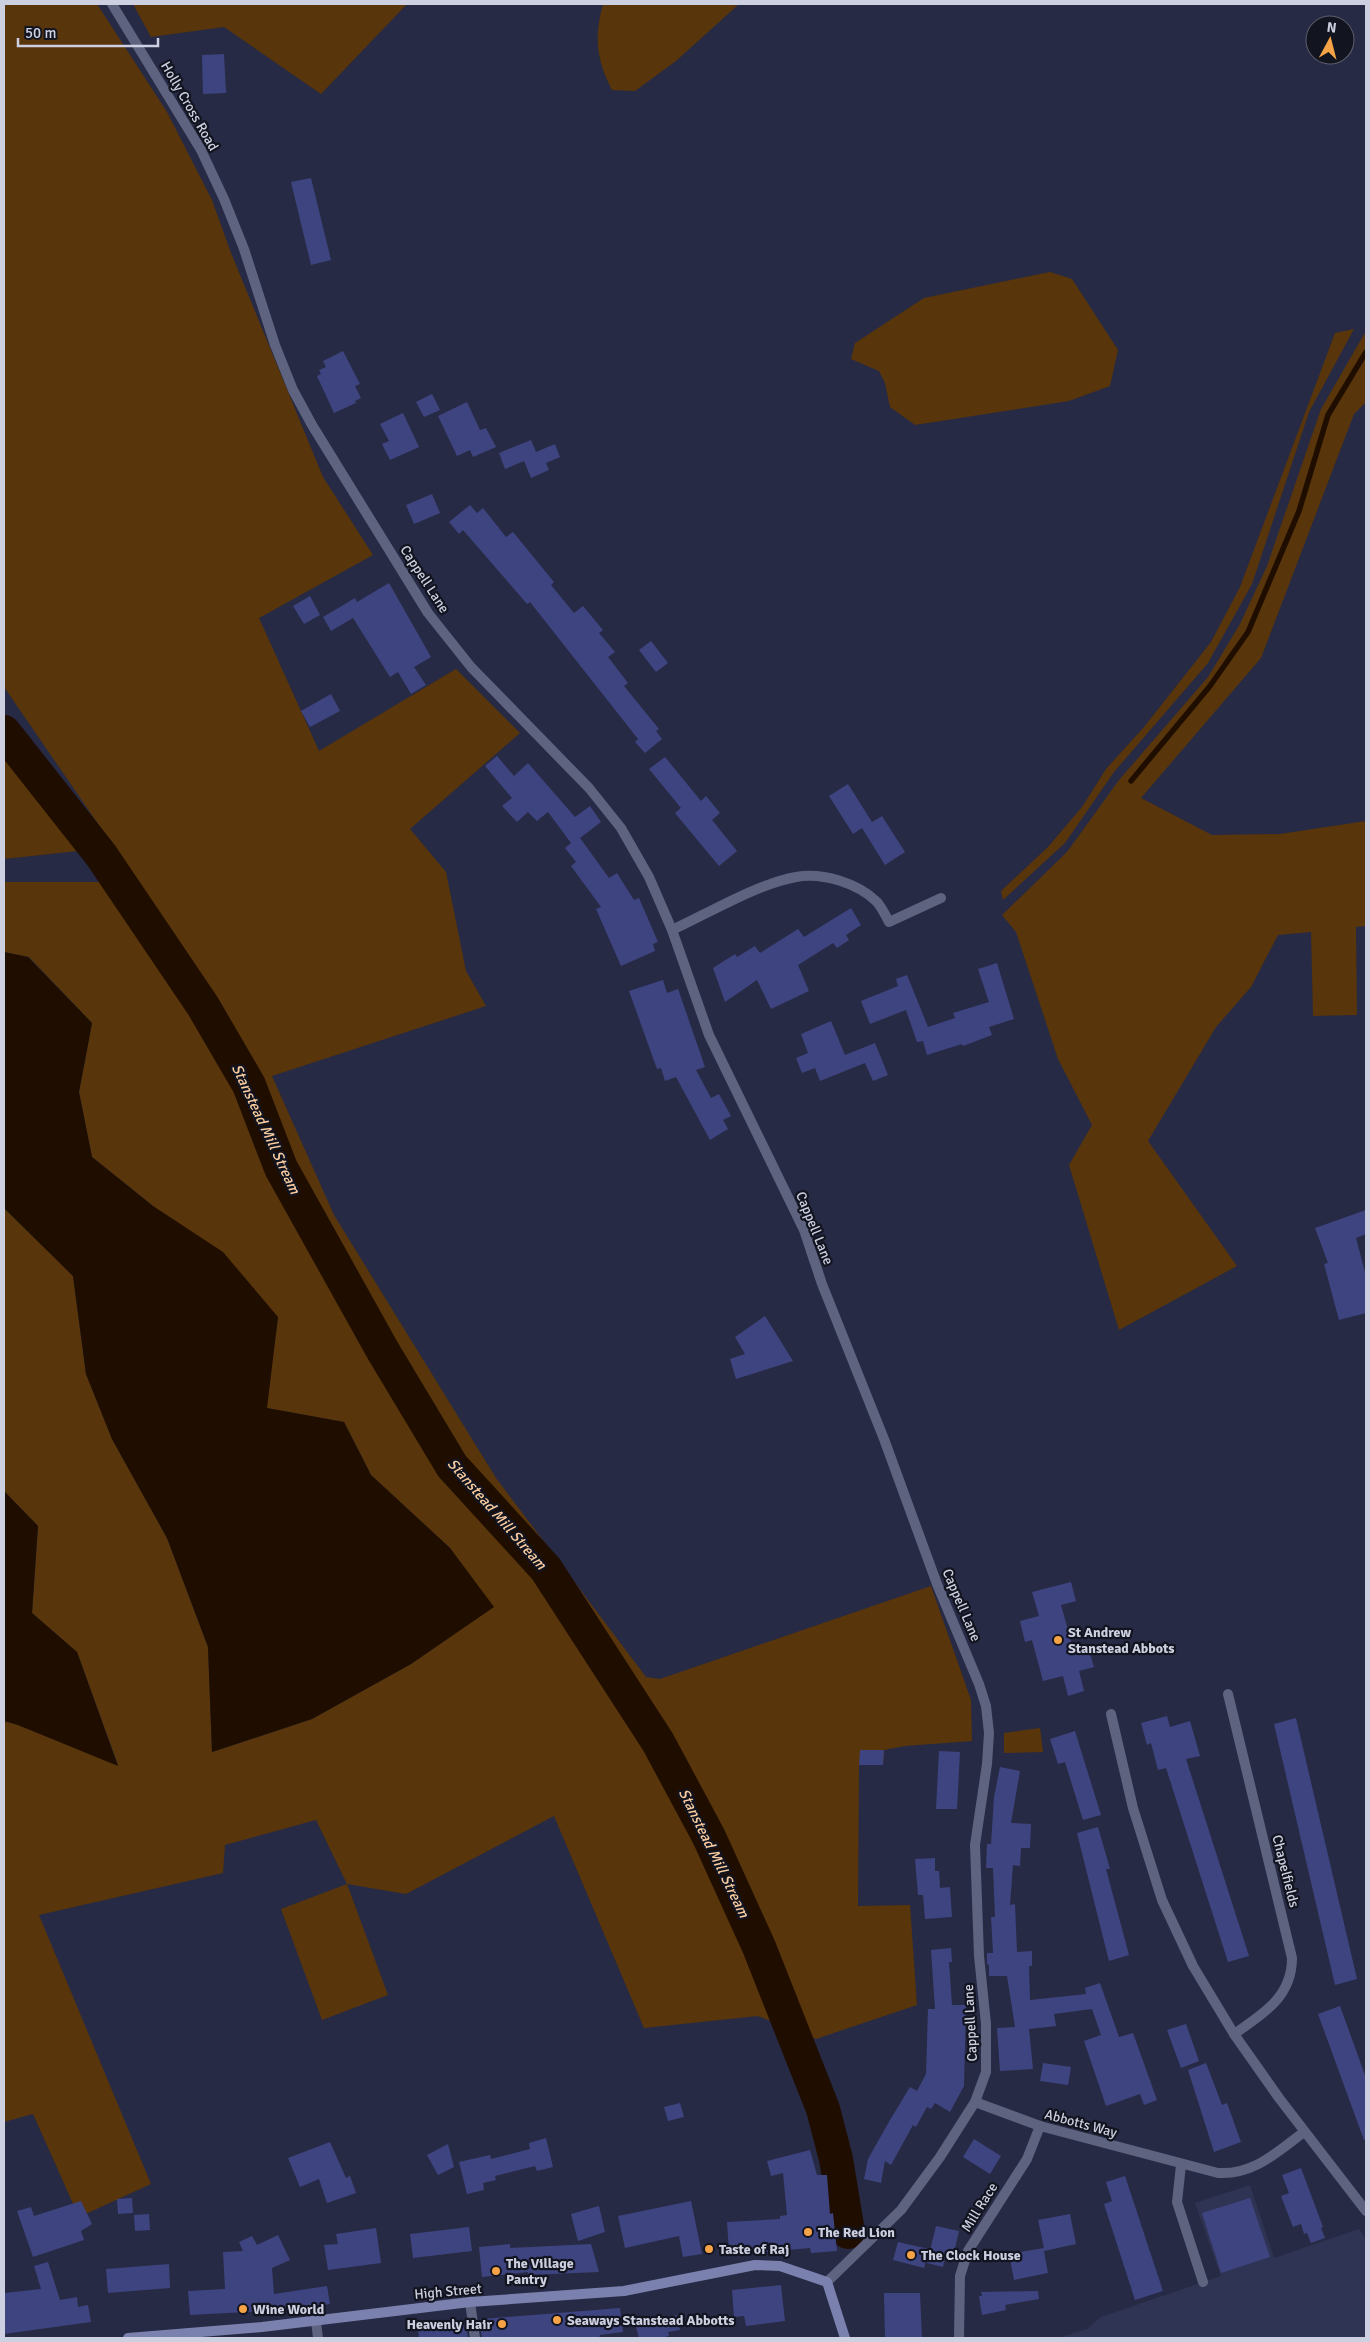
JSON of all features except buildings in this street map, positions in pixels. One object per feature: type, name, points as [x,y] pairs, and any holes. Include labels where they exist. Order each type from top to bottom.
[{"type":"main road","name":"High Street","points":[[128,2338],[316,2322],[406,2308],[624,2291],[740,2267],[761,2265],[786,2267],[827,2282]]},
{"type":"main road","points":[[827,2282],[846,2338]]},
{"type":"street","name":"Holly Cross Road","points":[[112,4],[197,143],[224,199]]},
{"type":"street","name":"Cappell Lane","points":[[224,199],[244,249],[275,345],[293,390],[317,434],[428,613],[471,667],[589,788],[621,828],[649,877],[672,930],[709,1034],[804,1230],[822,1284],[884,1439],[937,1584],[979,1684],[986,1706],[988,1734],[987,1764],[980,1802],[975,1855],[979,1956],[986,2024],[986,2072],[975,2102],[940,2157],[901,2210],[827,2282]]},
{"type":"street","points":[[672,930],[741,898],[798,876],[824,878],[859,889],[878,903],[889,922],[941,898]]},
{"type":"street","name":"Chapelfields","points":[[1228,1694],[1292,1958],[1291,1973],[1283,1993],[1267,2011],[1234,2034]]},
{"type":"street","points":[[1111,1714],[1133,1808],[1162,1900],[1193,1966],[1234,2034],[1304,2132],[1366,2211]]},
{"type":"street","name":"Abbotts Way","points":[[975,2102],[1040,2126],[1218,2173],[1242,2171],[1264,2162],[1304,2132]]},
{"type":"street","name":"Mill Race","points":[[959,2338],[960,2276],[968,2251],[1027,2159],[1040,2126]]},
{"type":"street","points":[[1182,2165],[1177,2202],[1203,2282]]},
{"type":"street","points":[[470,2302],[475,2338]]},
{"type":"street","points":[[316,2322],[318,2338]]},
{"type":"shaded area","points":[[4,4],[97,4],[167,112],[212,200],[231,253],[323,477],[373,555],[259,618],[319,751],[456,669],[520,733],[410,829],[446,872],[466,971],[486,1006],[272,1076],[334,1215],[496,1478],[646,1677],[660,1679],[931,1586],[971,1700],[972,1741],[905,1746],[884,1750],[883,1765],[859,1765],[858,1906],[910,1905],[917,2005],[816,2039],[758,2016],[644,2028],[554,1816],[406,1894],[347,1884],[316,1820],[225,1845],[223,1873],[39,1915],[151,2184],[79,2217],[33,2114],[4,2122],[4,1721],[118,1765],[77,1652],[32,1613],[38,1526],[4,1491],[4,1208],[73,1276],[86,1374],[112,1439],[167,1538],[208,1647],[212,1752],[312,1719],[411,1664],[493,1607],[450,1548],[371,1475],[344,1422],[266,1408],[278,1317],[153,1206],[92,1157],[79,1092],[92,1023],[29,957],[4,952],[4,882],[138,882],[4,687]]},
{"type":"shaded area","points":[[133,4],[407,4],[321,94],[224,27],[151,37]]},
{"type":"shaded area","points":[[603,4],[739,4],[676,61],[635,91],[612,90],[607,79],[598,48],[598,27]]},
{"type":"shaded area","points":[[1050,272],[1072,279],[1118,350],[1110,386],[1069,401],[915,425],[890,407],[885,383],[879,371],[851,359],[855,343],[924,298]]},
{"type":"shaded area","points":[[1354,329],[1309,412],[1252,584],[1208,663],[1114,772],[1065,843],[1003,900],[1001,891],[1048,847],[1082,807],[1106,769],[1144,727],[1211,642],[1240,587],[1335,333]]},
{"type":"shaded area","points":[[1366,331],[1366,402],[1354,414],[1261,658],[1141,798],[1212,835],[1280,834],[1366,821],[1366,926],[1356,927],[1357,1015],[1313,1016],[1311,932],[1278,935],[1251,987],[1216,1027],[1148,1141],[1237,1266],[1119,1330],[1069,1165],[1092,1125],[1058,1059],[1016,932],[1002,915],[1067,852],[1119,780],[1208,677],[1240,624],[1267,566],[1321,409]]},
{"type":"shaded area","points":[[4,755],[78,851],[4,859]]},
{"type":"shaded area","points":[[4,952],[28,957],[92,1023],[79,1092],[92,1157],[153,1206],[223,1252],[278,1317],[267,1408],[344,1422],[371,1475],[450,1548],[494,1607],[411,1664],[312,1719],[212,1752],[208,1647],[167,1538],[112,1439],[86,1374],[73,1276],[4,1208]]},
{"type":"shaded area","points":[[4,1491],[38,1526],[32,1613],[77,1652],[118,1766],[4,1721]]},
{"type":"shaded area","points":[[1040,1728],[1043,1752],[1004,1753],[1004,1733]]},
{"type":"shaded area","points":[[347,1884],[388,1995],[322,2020],[281,1909]]},
{"type":"shaded area","points":[[1250,2185],[1274,2258],[1359,2229],[1366,2239],[1366,2338],[1058,2338],[1087,2329],[1101,2317],[1221,2276],[1195,2203]]},
{"type":"waterway","points":[[1131,781],[1210,686],[1248,632],[1299,511],[1328,415],[1366,352]]},
{"type":"waterway","name":"Stanstead Mill Stream","points":[[4,732],[101,855],[203,1006],[249,1085],[281,1168],[383,1351],[452,1466],[546,1569],[658,1742],[709,1837],[759,1947],[823,2109],[836,2159],[848,2232]]},
{"type":"place","name":"St Andrew Stanstead Abbots","points":[[1058,1640]]},
{"type":"place","name":"The Red Lion","points":[[808,2232]]},
{"type":"place","name":"Taste of Raj","points":[[709,2249]]},
{"type":"place","name":"The Clock House","points":[[911,2255]]},
{"type":"place","name":"The Village Pantry","points":[[496,2271]]},
{"type":"place","name":"Wine World","points":[[243,2309]]},
{"type":"place","name":"Seaways Stanstead Abbotts","points":[[557,2320]]},
{"type":"place","name":"Heavenly Hair","points":[[502,2324]]}]
